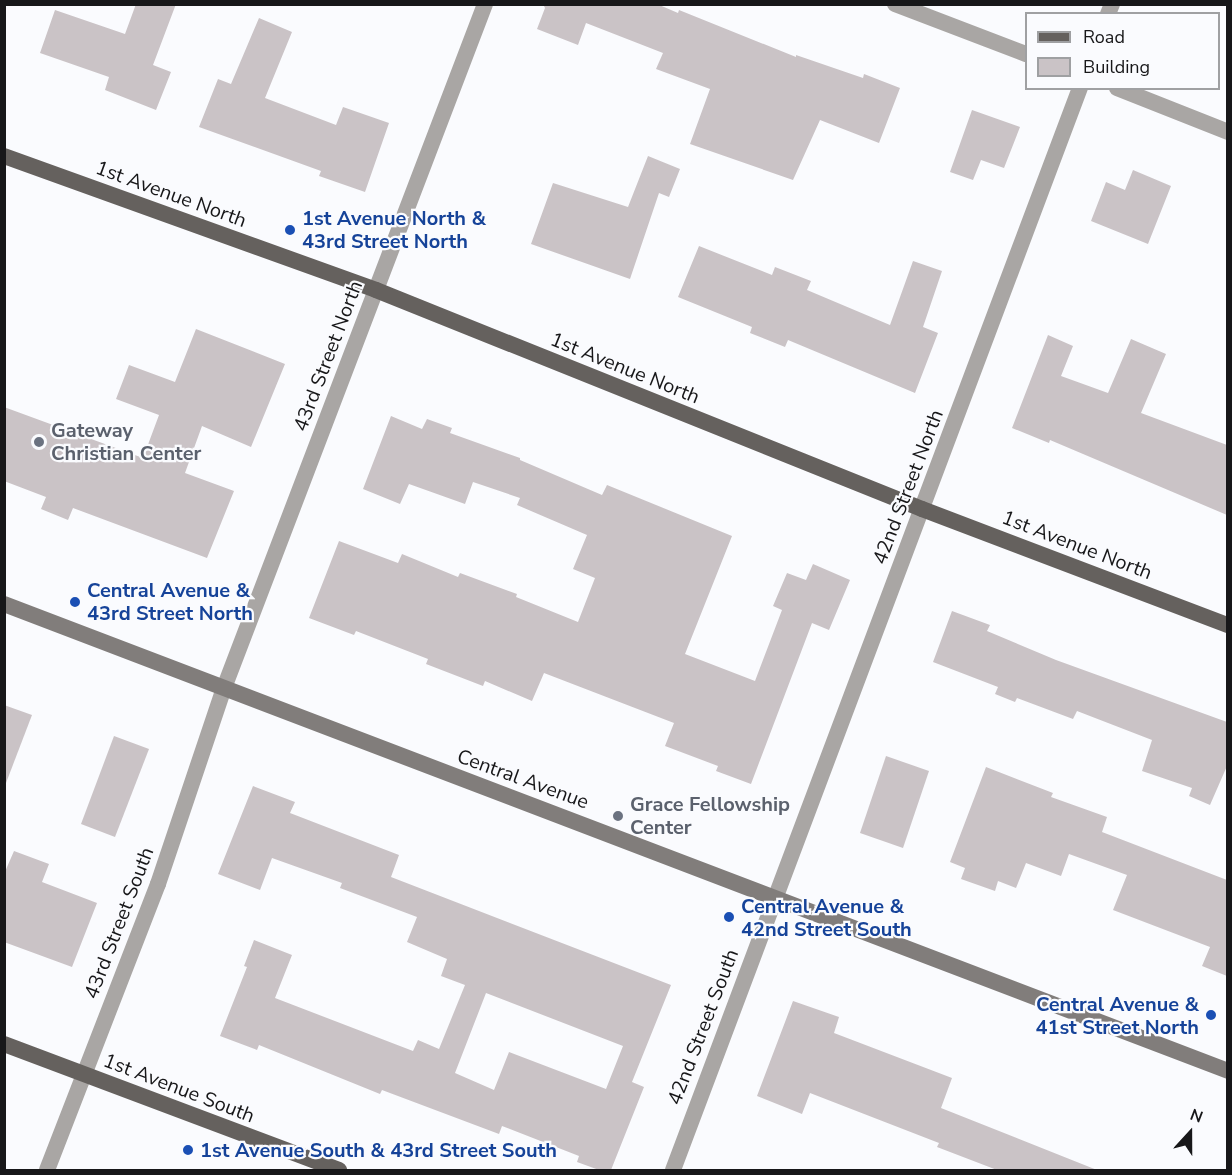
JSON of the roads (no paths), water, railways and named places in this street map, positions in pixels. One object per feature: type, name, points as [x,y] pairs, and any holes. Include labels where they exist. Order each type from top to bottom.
[{"type":"main road","name":"1st Avenue North","points":[[4,156],[376,290],[922,510],[1227,625]]},
{"type":"main road","name":"Central Avenue","points":[[4,604],[1227,1071]]},
{"type":"main road","name":"1st Avenue South","points":[[4,1044],[339,1170]]},
{"type":"street","name":"43rd Street North","points":[[224,688],[485,4]]},
{"type":"street","points":[[895,4],[1025,54]]},
{"type":"street","name":"42nd Street North","points":[[775,900],[1079,90]]},
{"type":"street","points":[[1122,90],[1227,132]]},
{"type":"street","name":"43rd Street South","points":[[47,1170],[82,1074],[158,884],[224,688]]},
{"type":"street","name":"42nd Street South","points":[[673,1170],[700,1092],[775,900]]},
{"type":"place","name":"1st Avenue North & 43rd Street North","points":[[290,230]]},
{"type":"place","name":"Gateway Christian Center","points":[[39,442]]},
{"type":"place","name":"Central Avenue & 43rd Street North","points":[[75,602]]},
{"type":"place","name":"Grace Fellowship Center","points":[[618,816]]},
{"type":"place","name":"Central Avenue & 42nd Street South","points":[[729,917]]},
{"type":"place","name":"Central Avenue & 41st Street North","points":[[1211,1015]]},
{"type":"place","name":"1st Avenue South & 43rd Street South","points":[[188,1150]]}]
